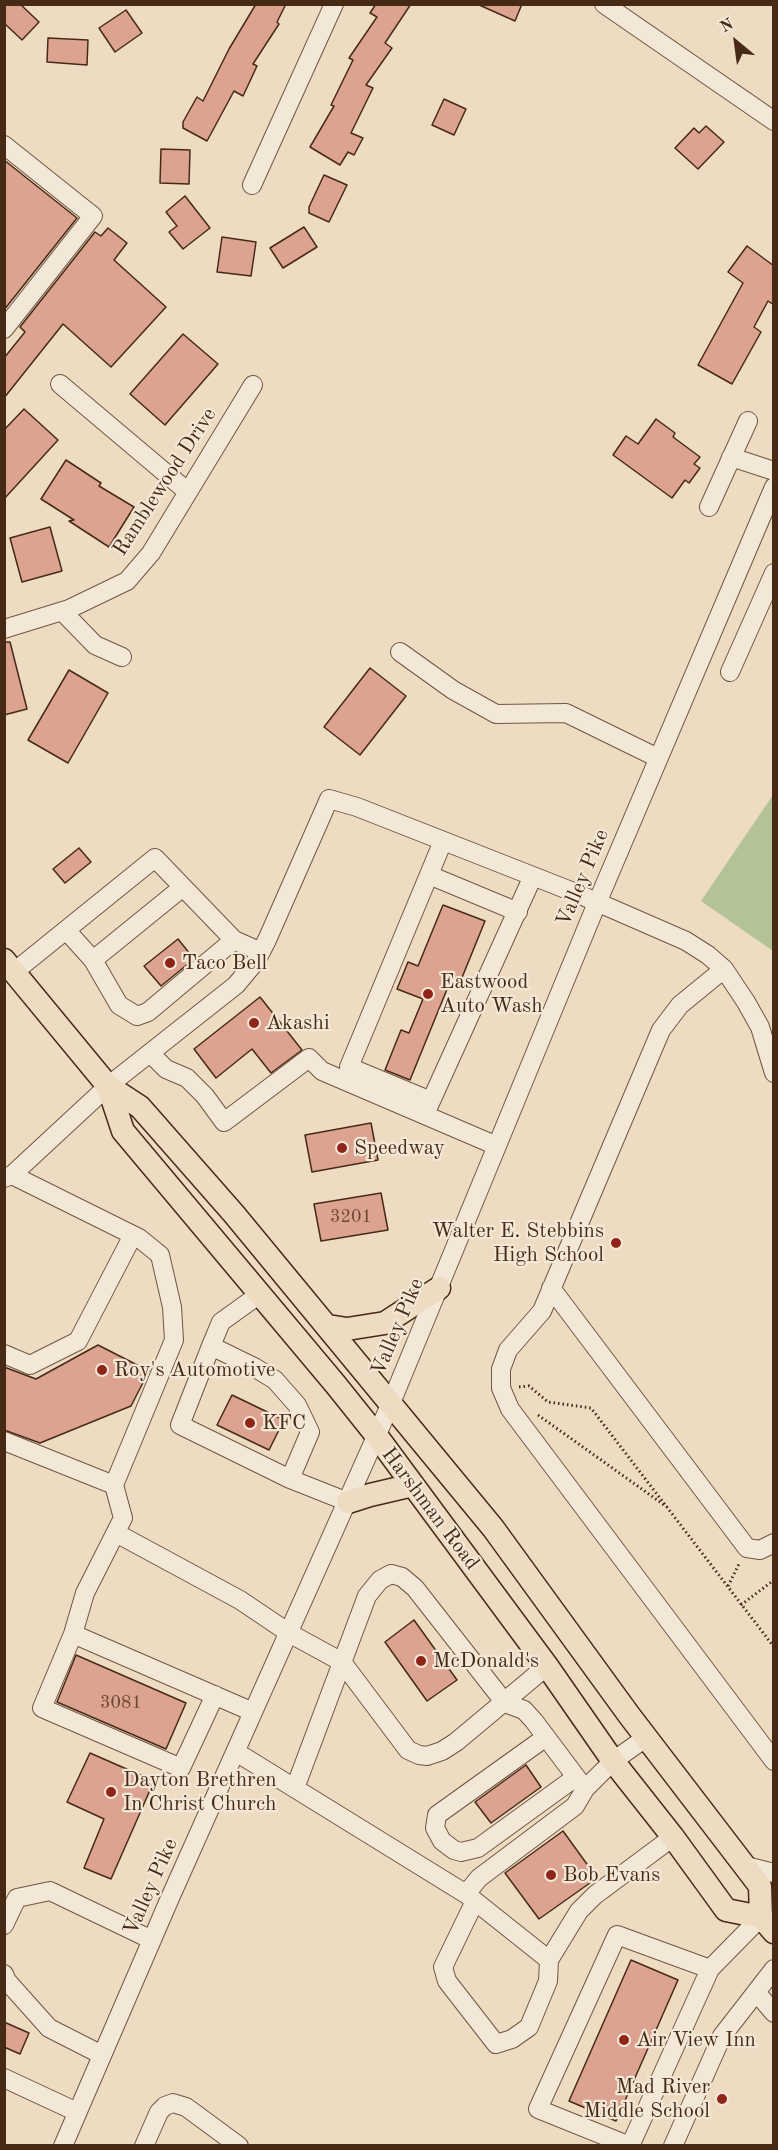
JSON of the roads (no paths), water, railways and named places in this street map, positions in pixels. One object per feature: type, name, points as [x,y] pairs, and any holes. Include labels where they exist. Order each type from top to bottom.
[{"type":"main road","name":"Harshman Road","points":[[9,966],[108,1086],[140,1107],[328,1326],[493,1528],[760,1886],[767,1925]]},
{"type":"main road","name":"Harshman Road","points":[[108,1086],[123,1131],[376,1435],[547,1666],[613,1761],[673,1837],[726,1910],[767,1925]]},
{"type":"main road","points":[[328,1326],[347,1329],[385,1323],[439,1288]]},
{"type":"main road","points":[[348,1502],[413,1485]]},
{"type":"street","points":[[252,185],[334,4]]},
{"type":"street","points":[[604,4],[774,121]]},
{"type":"street","points":[[4,145],[93,216],[4,329]]},
{"type":"street","points":[[60,384],[188,492]]},
{"type":"street","name":"Ramblewood Drive","points":[[4,628],[62,612],[127,581],[151,553],[252,385]]},
{"type":"street","points":[[709,507],[748,420]]},
{"type":"street","points":[[731,457],[774,471]]},
{"type":"street","name":"Valley Pike","points":[[63,2145],[391,1403],[597,903],[774,487]]},
{"type":"street","points":[[730,672],[774,573]]},
{"type":"street","points":[[62,612],[95,645],[122,657]]},
{"type":"street","points":[[400,652],[453,690],[496,714],[566,713],[658,758]]},
{"type":"street","points":[[216,1695],[181,1768],[42,1707],[73,1634],[85,1593],[123,1518],[114,1485],[174,1340],[172,1307],[160,1255],[134,1235],[8,1177],[108,1086],[236,985],[261,952],[329,799],[357,807],[533,876],[686,940],[708,954],[724,969],[746,1002],[760,1027],[774,1072]]},
{"type":"street","points":[[443,841],[349,1067],[497,1146]]},
{"type":"street","points":[[9,966],[66,930],[155,858],[234,940],[261,952]]},
{"type":"street","points":[[429,875],[518,912]]},
{"type":"street","points":[[428,1109],[533,876]]},
{"type":"street","points":[[93,960],[183,887]]},
{"type":"street","points":[[66,930],[93,960],[119,1005],[137,1016],[148,1012],[234,940]]},
{"type":"street","points":[[724,969],[680,1005],[661,1029],[542,1311],[508,1350],[501,1369],[501,1388],[510,1409],[774,1761]]},
{"type":"street","points":[[150,1053],[166,1069],[187,1078],[205,1096],[224,1122],[309,1058],[322,1071],[428,1109]]},
{"type":"street","points":[[4,1354],[30,1365],[78,1341],[134,1235]]},
{"type":"street","points":[[551,1288],[747,1548],[760,1550],[774,1543]]},
{"type":"street","points":[[260,1294],[221,1322],[180,1425],[290,1479],[348,1502]]},
{"type":"street","points":[[211,1346],[254,1367],[274,1380],[297,1405],[310,1432],[290,1479]]},
{"type":"street","points":[[4,1442],[114,1485]]},
{"type":"street","points":[[116,1533],[240,1600],[289,1633],[342,1662],[408,1750],[419,1755],[428,1756],[442,1751],[505,1703],[547,1666]]},
{"type":"street","points":[[296,1788],[367,1596],[380,1580],[391,1574],[402,1577],[415,1588],[505,1703],[524,1710],[580,1783],[575,1806],[479,1878],[443,1967],[447,1981],[496,2044],[512,2039],[529,2027],[548,1981],[549,1960],[579,1911],[595,1895],[673,1837]]},
{"type":"street","points":[[73,1634],[253,1712]]},
{"type":"street","points":[[546,1737],[437,1815],[435,1828],[442,1841],[461,1852],[478,1848],[647,1737]]},
{"type":"street","points":[[236,1752],[471,1898],[549,1960]]},
{"type":"street","points":[[746,1866],[774,1873]]},
{"type":"street","points":[[4,1925],[17,1898],[50,1891],[152,1940]]},
{"type":"street","points":[[710,1968],[617,1935],[538,2109],[630,2145],[710,1968],[767,1925]]},
{"type":"street","points":[[673,2145],[722,2036],[774,1969]]},
{"type":"street","points":[[4,1974],[7,1981],[49,2028],[102,2055]]},
{"type":"street","points":[[756,1992],[774,2013]]},
{"type":"street","points":[[4,2078],[77,2112]]},
{"type":"street","points":[[144,2145],[159,2112],[165,2106],[173,2103],[186,2107],[239,2145]]},
{"type":"place","name":"Taco Bell","points":[[170,963]]},
{"type":"place","name":"Eastwood Auto Wash","points":[[428,994]]},
{"type":"place","name":"Akashi","points":[[254,1023]]},
{"type":"place","name":"Speedway","points":[[342,1148]]},
{"type":"place","name":"Walter E. Stebbins High School","points":[[616,1243]]},
{"type":"place","name":"Roy's Automotive","points":[[102,1370]]},
{"type":"place","name":"KFC","points":[[250,1423]]},
{"type":"place","name":"McDonald's","points":[[421,1661]]},
{"type":"place","name":"Dayton Brethren In Christ Church","points":[[111,1792]]},
{"type":"place","name":"Bob Evans","points":[[551,1875]]},
{"type":"place","name":"Air View Inn","points":[[624,2040]]},
{"type":"place","name":"Mad River Middle School","points":[[722,2099]]}]
